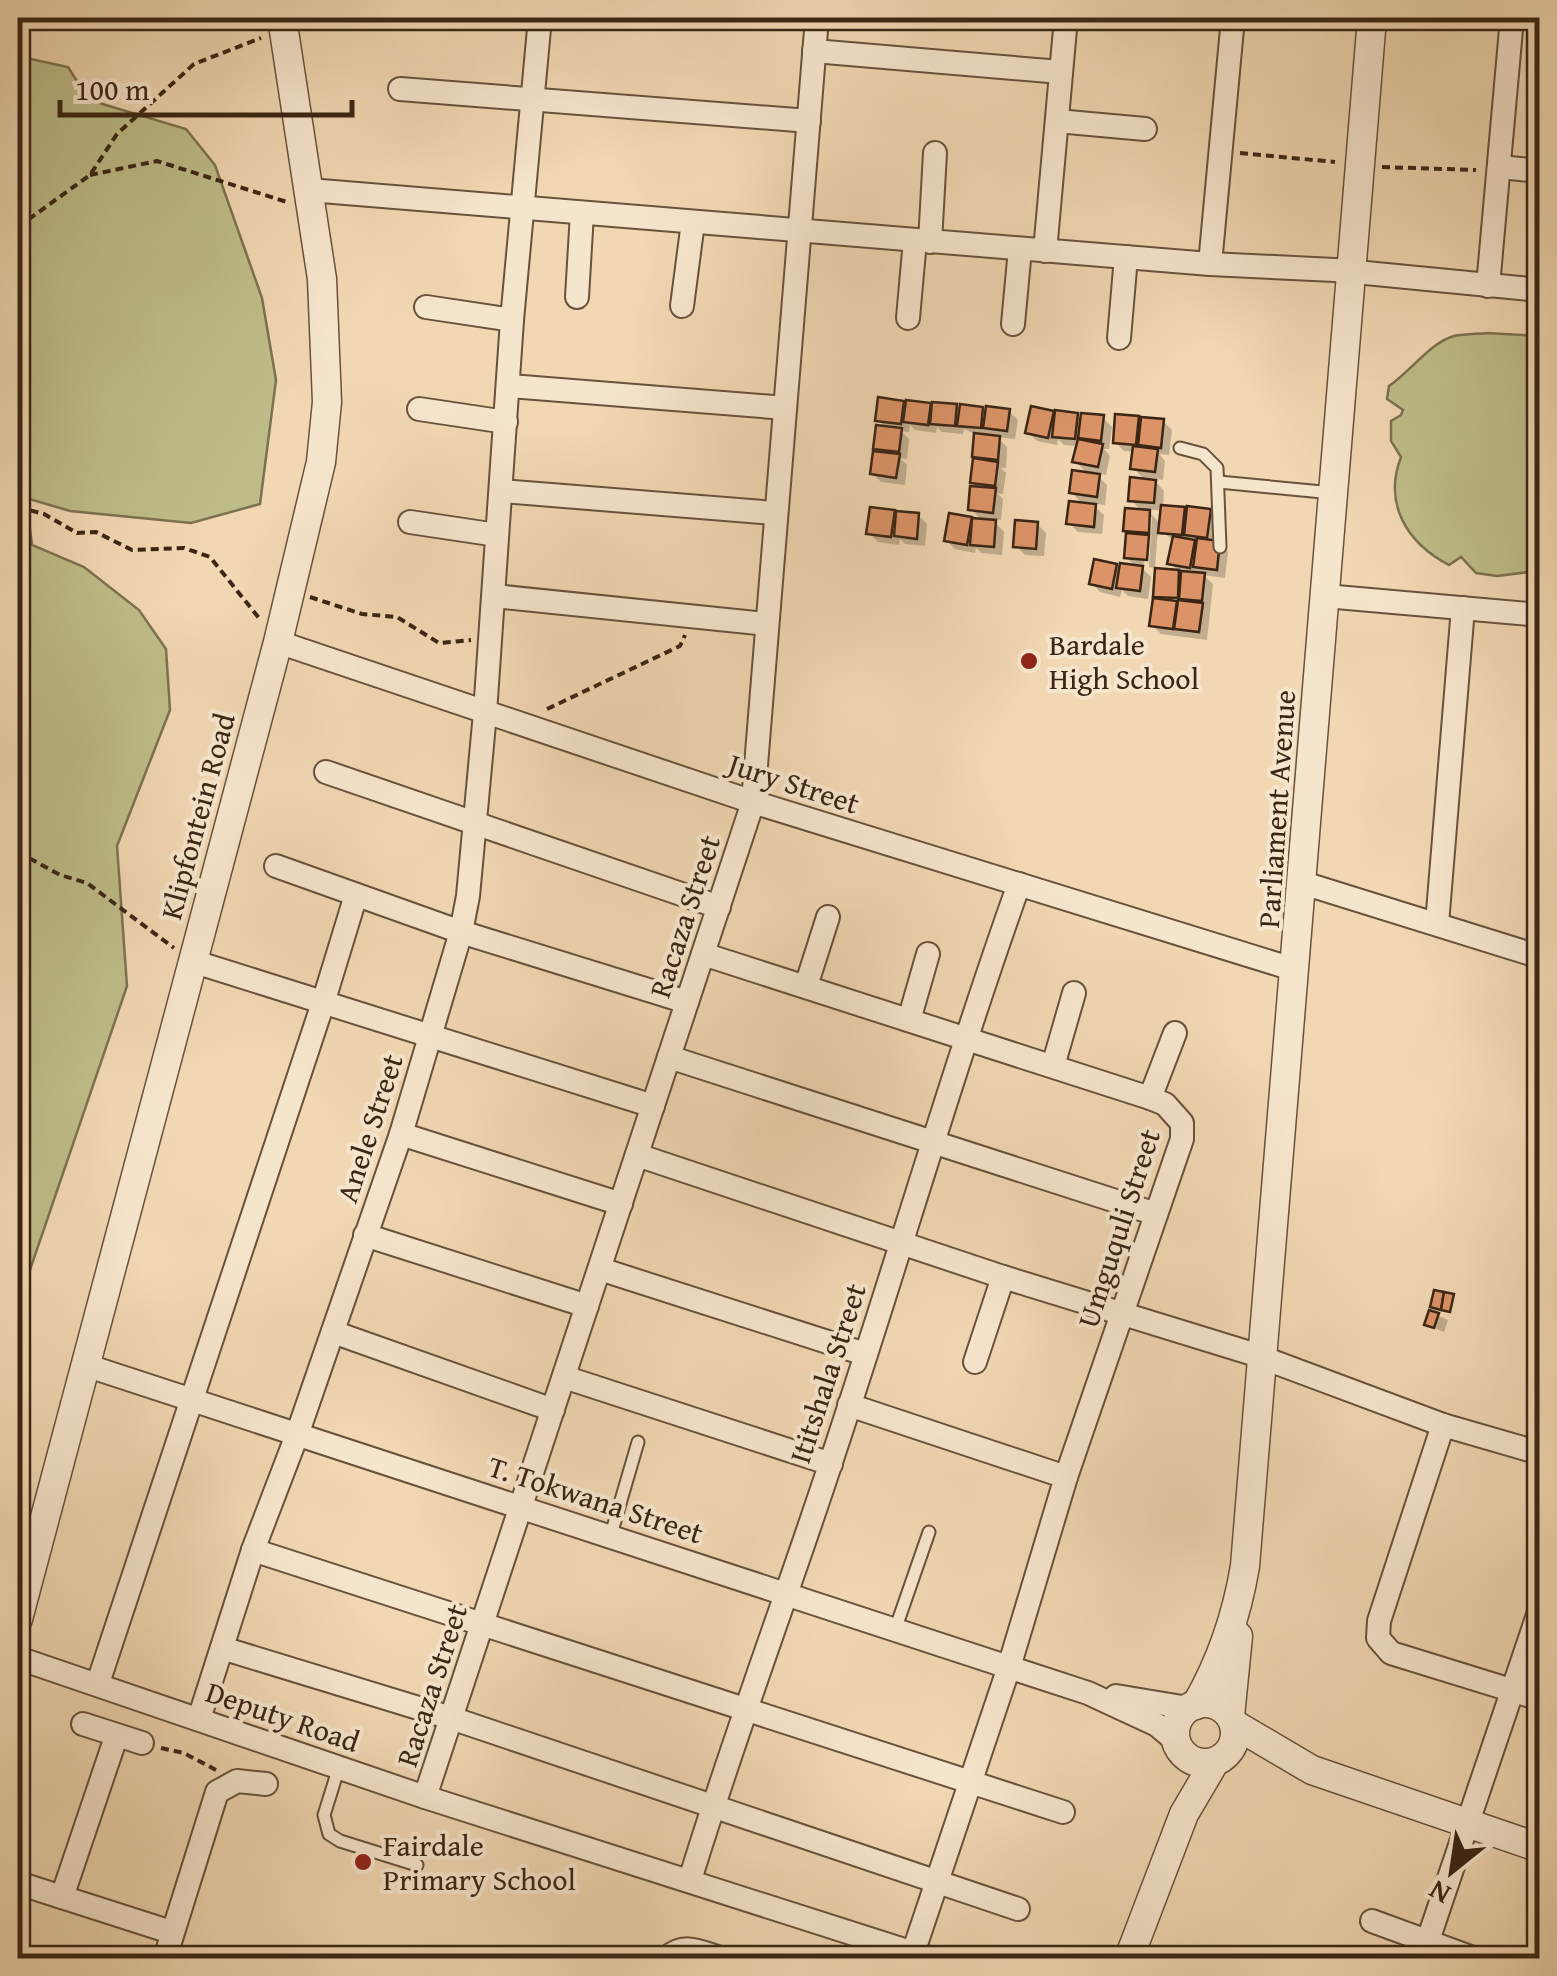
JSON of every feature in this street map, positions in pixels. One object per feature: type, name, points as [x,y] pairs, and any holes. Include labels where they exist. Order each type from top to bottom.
[{"type":"street","name":"Anele Street","points":[[199,1719],[253,1550],[401,1134],[462,932],[485,713],[512,320],[540,18]]},
{"type":"street","name":"Racaza Street","points":[[426,1797],[754,802],[817,18]]},
{"type":"street","points":[[1045,251],[1066,18]]},
{"type":"street","points":[[1210,264],[1234,18]]},
{"type":"street","name":"Parliament Avenue","points":[[1192,1706],[1208,1685],[1238,1604],[1246,1566],[1372,18]]},
{"type":"street","points":[[1488,286],[1495,169],[1512,18]]},
{"type":"street","name":"Klipfontein Road","points":[[18,1619],[278,642],[321,462],[327,402],[322,278],[283,23]]},
{"type":"street","points":[[814,51],[1062,72]]},
{"type":"street","points":[[400,89],[808,121]]},
{"type":"street","points":[[1057,121],[1145,129]]},
{"type":"street","points":[[908,318],[935,153]]},
{"type":"street","points":[[1495,169],[1540,171]]},
{"type":"street","points":[[310,200],[524,208],[1540,290]]},
{"type":"street","points":[[577,297],[582,213]]},
{"type":"street","points":[[682,306],[693,222]]},
{"type":"street","points":[[1013,324],[1020,249]]},
{"type":"street","points":[[1119,338],[1126,258]]},
{"type":"street","points":[[426,307],[512,320]]},
{"type":"street","points":[[510,386],[785,408]]},
{"type":"street","points":[[419,408],[506,422]]},
{"type":"street","points":[[501,491],[776,513]]},
{"type":"street","points":[[410,522],[496,535]]},
{"type":"street","points":[[494,596],[766,624]]},
{"type":"street","points":[[1324,596],[1540,615]]},
{"type":"street","points":[[1437,924],[1463,608]]},
{"type":"street","name":"Jury Street","points":[[278,642],[754,802],[1296,970]]},
{"type":"street","points":[[326,772],[719,907]]},
{"type":"street","points":[[276,866],[462,932],[687,1002]]},
{"type":"street","points":[[1303,882],[1531,954],[1540,949]]},
{"type":"street","name":"Ititshala Street","points":[[690,1880],[745,1708],[831,1464],[965,1037],[1020,884]]},
{"type":"street","points":[[98,1683],[356,895]]},
{"type":"street","points":[[806,986],[828,917]]},
{"type":"street","name":"Umguquli Street","points":[[703,954],[1150,1098],[1165,1104],[1182,1122],[1182,1139],[1066,1477],[1008,1667],[935,1881],[921,1956]]},
{"type":"street","points":[[909,1020],[928,954]]},
{"type":"street","points":[[192,961],[653,1106]]},
{"type":"street","points":[[1053,1066],[1074,993]]},
{"type":"street","points":[[1150,1098],[1175,1034]]},
{"type":"street","points":[[669,1057],[1156,1214]]},
{"type":"street","points":[[401,1134],[621,1204]]},
{"type":"street","points":[[637,1155],[1003,1277],[1265,1358],[1443,1425],[1540,1454]]},
{"type":"street","points":[[365,1235],[587,1306]]},
{"type":"street","points":[[600,1269],[866,1354]]},
{"type":"street","points":[[976,1362],[1003,1277]]},
{"type":"street","points":[[332,1332],[553,1410]]},
{"type":"street","name":"T. Tokwana Street","points":[[85,1365],[1088,1693],[1157,1725],[1178,1746]]},
{"type":"street","points":[[564,1377],[831,1464]]},
{"type":"street","points":[[850,1405],[1066,1477]]},
{"type":"street","points":[[1443,1425],[1380,1620],[1378,1638],[1391,1653],[1540,1699]]},
{"type":"street","points":[[253,1550],[1063,1812]]},
{"type":"street","name":"Parliament Avenue","points":[[1232,1720],[1238,1604]]},
{"type":"street","points":[[1424,1950],[1540,1610]]},
{"type":"street","points":[[222,1648],[452,1718],[1018,1909]]},
{"type":"street","name":"Deputy Road","points":[[18,1658],[426,1797],[921,1956]]},
{"type":"street","name":"T. Tokwana Street","points":[[1088,1693],[1192,1706]]},
{"type":"street","points":[[1157,1880],[1177,1787],[1177,1723],[1192,1706],[1218,1706],[1232,1720],[1312,1770],[1540,1848]]},
{"type":"street","points":[[1130,1958],[1192,1795],[1234,1744],[1232,1720]]},
{"type":"street","points":[[82,1724],[142,1743]]},
{"type":"street","points":[[62,1897],[116,1737]]},
{"type":"street","points":[[1178,1746],[1195,1762],[1312,1770]]},
{"type":"street","points":[[165,1958],[218,1792],[237,1781],[266,1784]]},
{"type":"street","points":[[18,1883],[171,1932]]},
{"type":"street","points":[[1372,1921],[1424,1950],[1473,1958]]},
{"type":"street","points":[[672,1954],[686,1948],[720,1958]]},
{"type":"lane","points":[[1180,448],[1202,454],[1213,463],[1218,482],[1220,546]]},
{"type":"lane","points":[[1218,482],[1333,493]]},
{"type":"lane","points":[[610,1538],[638,1442]]},
{"type":"lane","points":[[895,1630],[929,1532]]},
{"type":"lane","points":[[339,1767],[324,1816],[329,1834],[416,1865]]},
{"type":"path","points":[[18,227],[90,175],[117,134],[194,64],[283,23]]},
{"type":"path","points":[[1221,151],[1340,162]]},
{"type":"path","points":[[90,175],[157,161],[239,189],[310,200]]},
{"type":"path","points":[[1382,167],[1495,169]]},
{"type":"path","points":[[18,507],[44,514],[77,534],[96,532],[132,550],[184,548],[210,556],[278,642]]},
{"type":"path","points":[[291,590],[362,614],[397,617],[440,643],[490,640]]},
{"type":"path","points":[[534,729],[539,713],[680,646],[693,616]]},
{"type":"path","points":[[18,852],[60,875],[87,883],[192,961]]},
{"type":"path","points":[[142,1743],[184,1753],[237,1781]]},
{"type":"shaded area","points":[[26,58],[68,67],[89,100],[186,129],[215,165],[262,298],[276,380],[260,504],[191,523],[70,511],[26,498],[32,545],[84,567],[139,610],[166,649],[170,710],[117,846],[127,986],[18,1305],[18,62]]},
{"type":"shaded area","points":[[1454,336],[1539,336],[1540,557],[1534,558],[1529,572],[1497,576],[1476,573],[1461,557],[1449,565],[1421,545],[1402,520],[1395,491],[1401,457],[1391,441],[1391,421],[1403,410],[1387,399],[1389,386],[1437,344]]},
{"type":"building","points":[[878,397],[904,401],[901,424],[875,421]]},
{"type":"building","points":[[906,400],[931,403],[928,425],[903,422]]},
{"type":"building","points":[[932,402],[957,404],[955,426],[930,424]]},
{"type":"building","points":[[960,404],[983,407],[981,428],[957,426]]},
{"type":"building","points":[[986,406],[1010,409],[1007,431],[983,428]]},
{"type":"building","points":[[1031,406],[1054,411],[1048,438],[1025,433]]},
{"type":"building","points":[[1055,410],[1078,413],[1075,439],[1052,437]]},
{"type":"building","points":[[1081,413],[1104,415],[1101,441],[1078,438]]},
{"type":"building","points":[[1115,414],[1139,416],[1136,445],[1113,443]]},
{"type":"building","points":[[1141,417],[1164,419],[1161,448],[1138,445]]},
{"type":"building","points":[[876,425],[902,428],[899,452],[873,449]]},
{"type":"building","points":[[974,433],[1000,436],[998,460],[972,457]]},
{"type":"building","points":[[1078,439],[1103,444],[1098,467],[1072,462]]},
{"type":"building","points":[[1133,446],[1158,449],[1155,472],[1130,469]]},
{"type":"building","points":[[873,451],[900,454],[896,478],[870,474]]},
{"type":"building","points":[[973,458],[998,462],[995,486],[970,483]]},
{"type":"building","points":[[1072,470],[1100,474],[1097,497],[1069,493]]},
{"type":"building","points":[[1130,477],[1156,480],[1154,503],[1128,501]]},
{"type":"building","points":[[970,486],[996,488],[993,513],[968,510]]},
{"type":"building","points":[[1069,501],[1096,504],[1094,527],[1066,524]]},
{"type":"building","points":[[1161,505],[1185,507],[1182,535],[1158,533]]},
{"type":"building","points":[[1187,506],[1211,509],[1207,538],[1184,535]]},
{"type":"building","points":[[870,507],[895,510],[891,537],[866,534]]},
{"type":"building","points":[[1125,508],[1150,510],[1149,533],[1123,531]]},
{"type":"building","points":[[896,511],[919,513],[917,539],[894,536]]},
{"type":"building","points":[[949,513],[972,517],[967,545],[944,541]]},
{"type":"building","points":[[972,518],[996,520],[994,547],[970,545]]},
{"type":"building","points":[[1015,520],[1038,522],[1036,549],[1013,547]]},
{"type":"building","points":[[1126,533],[1149,535],[1147,560],[1124,558]]},
{"type":"building","points":[[1173,536],[1195,540],[1190,568],[1167,564]]},
{"type":"building","points":[[1197,538],[1220,541],[1217,570],[1193,567]]},
{"type":"building","points":[[1094,559],[1117,564],[1112,589],[1089,584]]},
{"type":"building","points":[[1120,563],[1143,566],[1140,591],[1116,588]]},
{"type":"building","points":[[1155,568],[1179,570],[1178,598],[1153,597]]},
{"type":"building","points":[[1181,571],[1205,573],[1202,601],[1179,599]]},
{"type":"building","points":[[1153,598],[1177,601],[1173,629],[1149,626]]},
{"type":"building","points":[[1178,600],[1203,603],[1199,632],[1174,629]]},
{"type":"building","points":[[1434,1290],[1444,1292],[1441,1310],[1430,1307]]},
{"type":"building","points":[[1444,1292],[1454,1294],[1450,1312],[1441,1310]]},
{"type":"building","points":[[1429,1310],[1439,1313],[1434,1328],[1424,1325]]},
{"type":"place","name":"Bardale High School","points":[[1029,661]]},
{"type":"place","name":"Fairdale Primary School","points":[[363,1862]]}]
